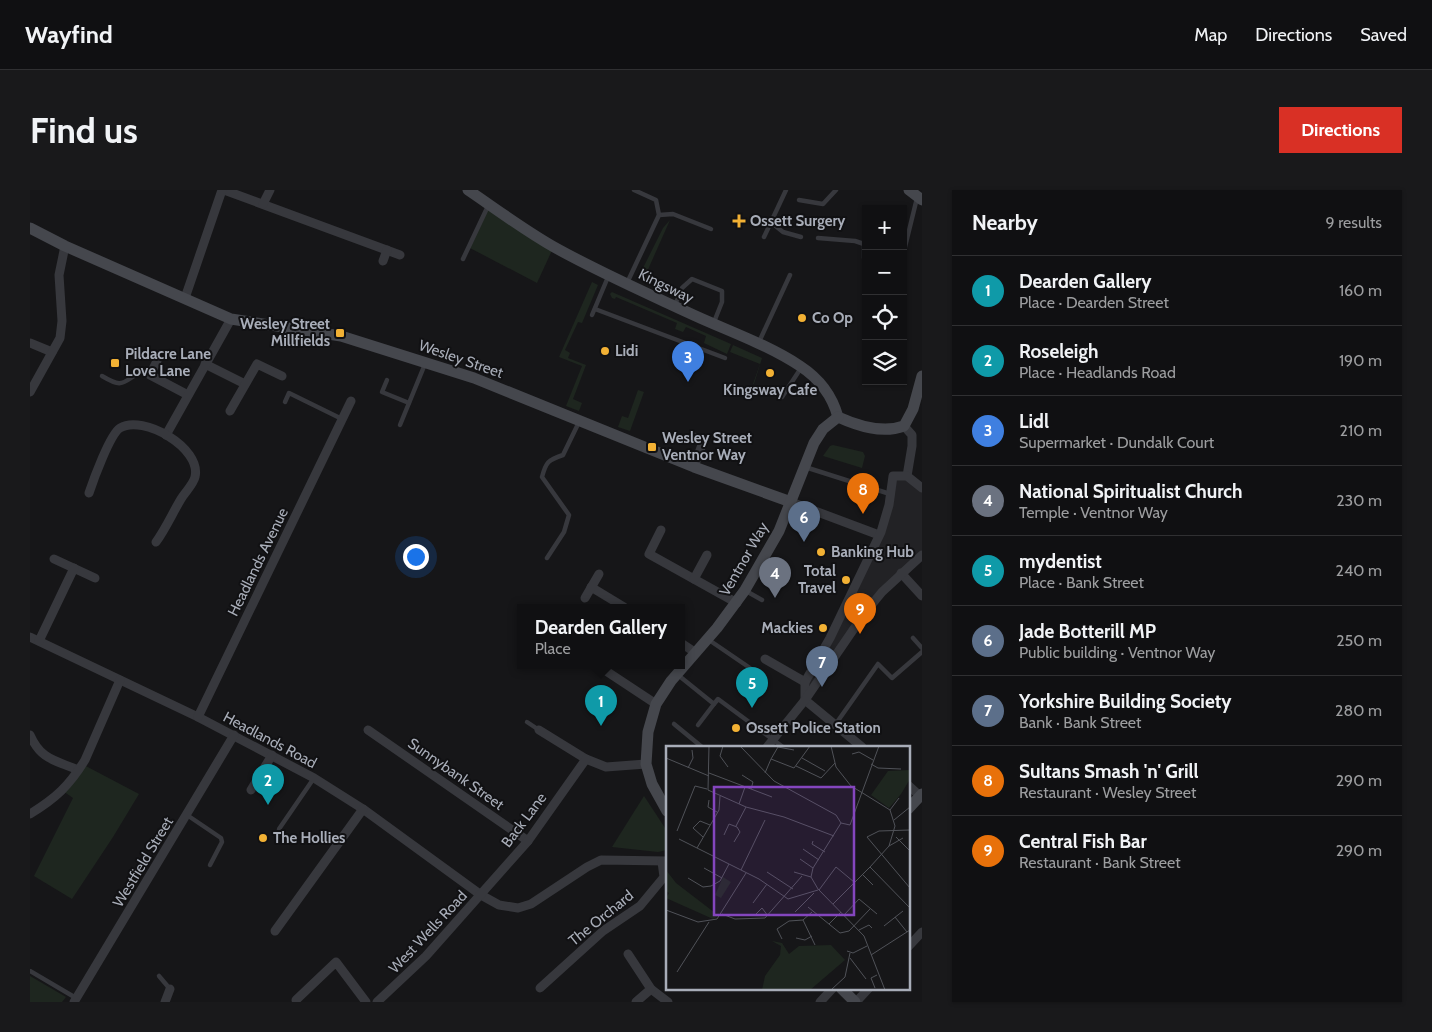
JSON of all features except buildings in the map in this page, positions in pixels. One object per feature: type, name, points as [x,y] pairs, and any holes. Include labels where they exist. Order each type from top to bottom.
[{"type":"street","points":[[185,298],[223,190],[400,255]]},
{"type":"street","points":[[263,204],[270,190]]},
{"type":"street","name":"Kingsway","points":[[468,190],[533,234],[608,275],[713,324],[759,343],[802,367],[826,389],[834,401],[838,417]]},
{"type":"street","name":"Wesley Street","points":[[30,228],[65,246],[231,319],[340,336],[426,362],[474,378],[694,467],[879,535]]},
{"type":"street","points":[[30,392],[60,338],[62,321],[59,275],[65,246]]},
{"type":"street","points":[[383,261],[387,250]]},
{"type":"street","points":[[166,435],[231,319]]},
{"type":"street","points":[[30,343],[52,352]]},
{"type":"street","points":[[157,361],[150,375],[188,395]]},
{"type":"street","points":[[205,364],[245,384]]},
{"type":"street","points":[[230,411],[257,364],[282,376]]},
{"type":"street","points":[[838,417],[854,424],[884,430],[895,430],[904,426],[914,409],[921,384]]},
{"type":"street","name":"Headlands Avenue","points":[[198,717],[351,401]]},
{"type":"street","name":"Ventnor Way","points":[[685,665],[737,603],[779,532],[814,443],[823,429],[838,417]]},
{"type":"street","points":[[89,493],[114,433],[121,428],[131,425],[141,426],[166,435],[186,450],[196,469],[195,478],[156,542]]},
{"type":"street","points":[[904,426],[912,435],[907,476]]},
{"type":"street","points":[[694,438],[703,442],[694,467]]},
{"type":"street","points":[[84,476],[93,480]]},
{"type":"street","points":[[805,700],[805,682],[830,638],[866,565],[886,518],[893,476],[907,476],[922,488]]},
{"type":"street","points":[[169,522],[179,527]]},
{"type":"street","points":[[661,530],[649,554],[737,603]]},
{"type":"street","points":[[694,580],[707,555]]},
{"type":"street","points":[[769,746],[805,700],[864,614],[882,592],[922,555]]},
{"type":"street","points":[[54,559],[95,578]]},
{"type":"street","points":[[39,641],[74,568]]},
{"type":"street","points":[[901,573],[922,596]]},
{"type":"street","points":[[585,598],[599,574]]},
{"type":"street","points":[[591,587],[619,604]]},
{"type":"street","name":"Headlands Road","points":[[30,637],[198,717],[314,778],[363,809],[481,895]]},
{"type":"street","points":[[685,646],[696,653]]},
{"type":"street","points":[[765,659],[805,682]]},
{"type":"street","points":[[603,669],[656,704]]},
{"type":"street","name":"Ventnor Way","points":[[646,764],[648,732],[656,704],[682,669]]},
{"type":"street","points":[[30,814],[63,791],[85,760],[120,680]]},
{"type":"street","points":[[805,700],[861,746]]},
{"type":"street","name":"Sunnybank Street","points":[[368,730],[528,841]]},
{"type":"street","points":[[539,730],[586,759],[606,767],[646,764],[652,784],[666,808]]},
{"type":"street","points":[[30,735],[41,754],[78,770]]},
{"type":"street","name":"Westfield Street","points":[[78,1001],[234,736]]},
{"type":"street","points":[[251,790],[272,755]]},
{"type":"street","name":"Back Lane","points":[[481,895],[528,841],[586,759]]},
{"type":"street","points":[[909,786],[921,795],[909,808]]},
{"type":"street","points":[[275,931],[363,809]]},
{"type":"street","name":"West Wells Road","points":[[378,1002],[426,956],[481,895],[499,905],[518,908],[532,904],[587,867],[601,860],[665,861]]},
{"type":"street","name":"The Orchard","points":[[540,988],[603,931],[640,906],[664,877],[665,861]]},
{"type":"street","points":[[909,945],[922,932]]},
{"type":"street","points":[[628,954],[651,988],[668,1002]]},
{"type":"street","points":[[296,1000],[336,962],[366,1002]]},
{"type":"street","points":[[165,1002],[170,988]]},
{"type":"street","points":[[636,1002],[651,988]]},
{"type":"street","points":[[820,1002],[831,990]]},
{"type":"street","points":[[843,990],[855,1002],[867,990]]},
{"type":"lane","points":[[627,283],[659,215],[656,200],[634,190]]},
{"type":"lane","points":[[764,237],[786,190]]},
{"type":"lane","points":[[799,200],[823,204],[836,190]]},
{"type":"lane","points":[[904,250],[916,196]]},
{"type":"lane","points":[[463,259],[489,204]]},
{"type":"lane","points":[[659,215],[672,214],[711,229]]},
{"type":"lane","points":[[772,222],[783,232],[801,237]]},
{"type":"lane","points":[[818,238],[855,241],[864,244],[864,250]]},
{"type":"lane","points":[[592,316],[608,275]]},
{"type":"lane","points":[[759,343],[790,275]]},
{"type":"lane","points":[[674,306],[682,288],[692,279],[722,291],[722,302],[713,324]]},
{"type":"lane","points":[[595,310],[726,358]]},
{"type":"lane","points":[[400,425],[426,362]]},
{"type":"lane","points":[[782,397],[802,367]]},
{"type":"lane","points":[[102,376],[116,384],[122,384],[142,371],[150,375]]},
{"type":"lane","points":[[388,380],[382,392],[409,403]]},
{"type":"lane","points":[[285,402],[289,393],[342,420]]},
{"type":"lane","points":[[547,558],[564,532],[569,515],[542,477],[545,466],[551,459],[563,455],[579,420]]},
{"type":"lane","points":[[806,467],[891,494]]},
{"type":"lane","points":[[745,590],[762,600]]},
{"type":"lane","points":[[835,725],[878,664],[892,678],[922,650],[914,638]]},
{"type":"lane","points":[[708,639],[750,668]]},
{"type":"lane","points":[[677,674],[714,704]]},
{"type":"lane","points":[[698,725],[718,699],[782,746]]},
{"type":"lane","points":[[528,722],[539,730]]},
{"type":"lane","points":[[674,724],[701,746]]},
{"type":"lane","points":[[279,829],[314,778]]},
{"type":"lane","points":[[187,815],[220,838],[222,842],[210,865]]},
{"type":"lane","points":[[30,971],[78,1001]]},
{"type":"lane","points":[[159,976],[170,988]]},
{"type":"shaded area","points":[[489,204],[554,246],[537,283],[468,247]]},
{"type":"shaded area","points":[[670,220],[646,274],[642,271],[643,268],[663,228]]},
{"type":"shaded area","points":[[592,282],[598,285],[582,323],[578,322],[565,350],[570,353],[568,358],[586,365],[573,399],[582,403],[579,411],[566,406],[582,366],[559,357]]},
{"type":"shaded area","points":[[612,292],[731,344],[727,354],[704,343],[706,336],[686,327],[683,332],[675,329],[677,323],[616,297],[615,299],[612,298],[610,294]]},
{"type":"shaded area","points":[[733,345],[762,358],[754,384],[760,364],[730,352]]},
{"type":"shaded area","points":[[638,390],[644,392],[630,431],[618,427],[622,416],[628,418]]},
{"type":"shaded area","points":[[833,445],[863,452],[865,456],[862,468],[823,456],[830,446]]},
{"type":"shaded area","points":[[893,476],[907,476],[922,488],[922,555],[901,573],[813,687],[805,682],[877,539]]},
{"type":"shaded area","points":[[82,764],[139,794],[72,899],[34,876],[73,798],[63,791]]},
{"type":"shaded area","points":[[644,796],[666,829],[666,850],[658,852],[612,847]]},
{"type":"shaded area","points":[[30,976],[66,997],[62,1002],[30,1002]]},
{"type":"place","name":"Ossett Surgery","points":[[739,221]]},
{"type":"place","name":"Co Op","points":[[802,318]]},
{"type":"place","name":"Wesley Street Millfields","points":[[340,333]]},
{"type":"place","name":"Lidi","points":[[605,351]]},
{"type":"place","name":"Pildacre Lane Love Lane","points":[[115,363]]},
{"type":"place","name":"Kingsway Cafe","points":[[770,373]]},
{"type":"place","name":"Lidl","points":[[688,382]]},
{"type":"place","name":"Wesley Street Ventnor Way","points":[[652,447]]},
{"type":"place","name":"Sultans Smash 'n' Grill","points":[[863,514]]},
{"type":"place","name":"Jade Botterill MP","points":[[804,542]]},
{"type":"place","name":"Banking Hub","points":[[821,552]]},
{"type":"place","name":"Total Travel","points":[[846,580]]},
{"type":"place","name":"National Spiritualist Church","points":[[775,598]]},
{"type":"place","name":"Mackies","points":[[823,628]]},
{"type":"place","name":"Central Fish Bar","points":[[860,634]]},
{"type":"place","name":"Yorkshire Building Society","points":[[822,687]]},
{"type":"place","name":"mydentist","points":[[752,708]]},
{"type":"place","name":"Dearden Gallery","points":[[601,726]]},
{"type":"place","name":"Ossett Police Station","points":[[736,728]]},
{"type":"place","name":"Roseleigh","points":[[268,805]]},
{"type":"place","name":"The Hollies","points":[[263,838]]}]
